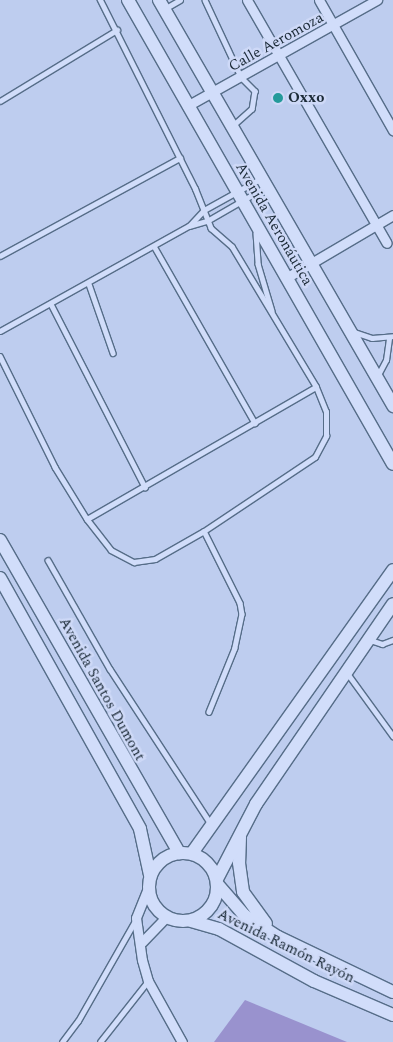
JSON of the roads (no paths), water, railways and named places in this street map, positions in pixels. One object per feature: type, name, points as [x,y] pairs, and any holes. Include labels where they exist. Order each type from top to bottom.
[{"type":"main road","name":"Avenida Aeronáutica","points":[[128,0],[393,464]]},
{"type":"main road","name":"Avenida Aeronáutica","points":[[161,4],[312,262],[393,406]]},
{"type":"main road","name":"Avenida Santos Dumont","points":[[0,540],[185,853]]},
{"type":"main road","points":[[149,882],[167,856],[185,853],[213,827],[393,570]]},
{"type":"main road","points":[[0,578],[140,829],[149,882],[156,908],[166,917],[191,921],[208,912],[217,895],[217,882],[212,867],[185,853]]},
{"type":"main road","points":[[217,882],[256,804],[393,604]]},
{"type":"main road","points":[[240,834],[239,863],[243,892],[278,937]]},
{"type":"main road","name":"Avenida Ramón Rayón","points":[[217,882],[244,914],[278,937],[393,992]]},
{"type":"main road","name":"Avenida Ramón Rayón","points":[[191,921],[219,929],[314,981],[393,1015]]},
{"type":"street","points":[[247,0],[387,243]]},
{"type":"street","points":[[319,0],[393,130]]},
{"type":"street","name":"Calle Aeromoza","points":[[187,106],[377,0]]},
{"type":"street","points":[[286,278],[393,215]]},
{"type":"street","points":[[149,882],[136,918],[148,981],[182,1042]]},
{"type":"street","points":[[142,942],[166,917]]},
{"type":"lane","points":[[0,356],[54,467],[88,520],[111,550],[134,562],[155,558],[204,531],[315,456],[324,442],[328,425],[316,387],[229,242],[211,229],[180,158],[117,30],[100,0]]},
{"type":"lane","points":[[161,4],[180,0]]},
{"type":"lane","points":[[205,0],[241,77],[256,96],[249,113],[233,127]]},
{"type":"lane","points":[[0,101],[117,30]]},
{"type":"lane","points":[[0,256],[180,158]]},
{"type":"lane","points":[[189,226],[204,210],[239,196],[265,182]]},
{"type":"lane","points":[[0,331],[89,284],[189,226],[207,221],[239,196],[265,182]]},
{"type":"lane","points":[[256,224],[258,264],[274,317]]},
{"type":"lane","points":[[154,246],[255,424]]},
{"type":"lane","points":[[89,284],[113,353]]},
{"type":"lane","points":[[51,304],[145,487]]},
{"type":"lane","points":[[350,330],[372,338],[391,337],[386,360],[377,378]]},
{"type":"lane","points":[[88,520],[316,387]]},
{"type":"lane","points":[[204,531],[240,603],[242,614],[235,648],[209,712]]},
{"type":"lane","points":[[48,560],[110,669],[213,827]]},
{"type":"lane","points":[[369,640],[382,644],[393,640]]},
{"type":"lane","points":[[346,671],[393,736]]},
{"type":"lane","points":[[62,1042],[78,1021],[136,918]]},
{"type":"lane","points":[[100,1042],[148,981]]},
{"type":"place","name":"Oxxo","points":[[278,98]]}]
